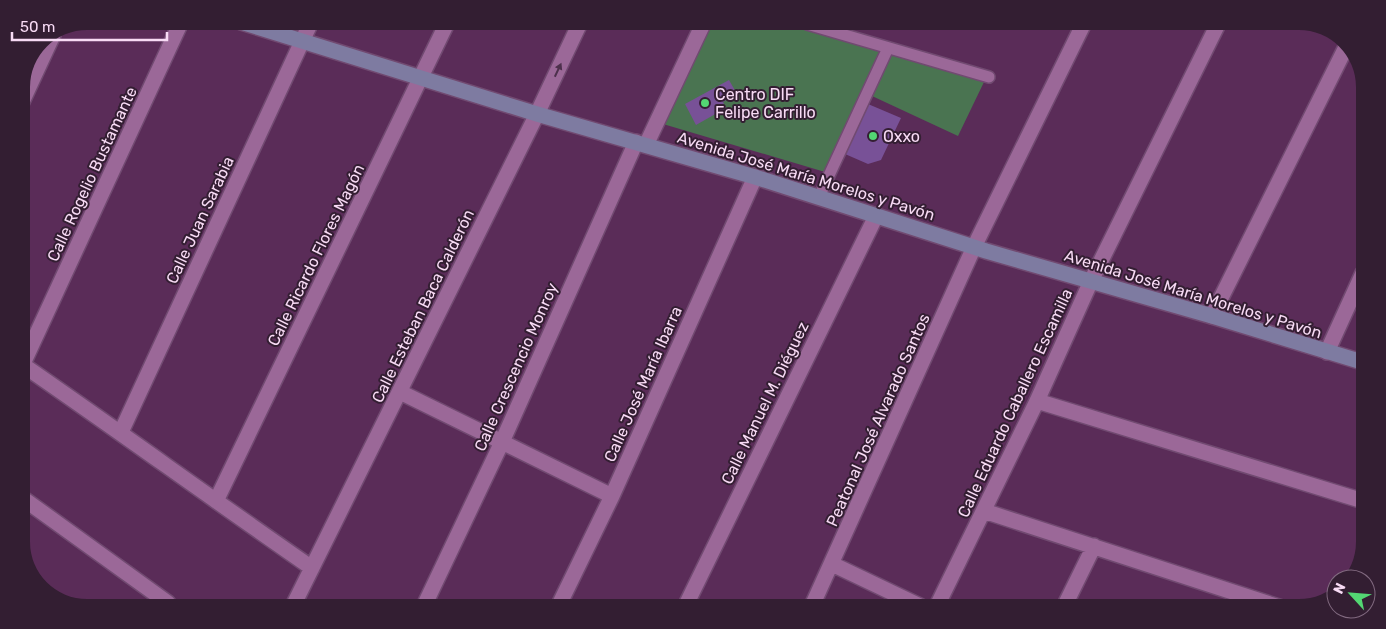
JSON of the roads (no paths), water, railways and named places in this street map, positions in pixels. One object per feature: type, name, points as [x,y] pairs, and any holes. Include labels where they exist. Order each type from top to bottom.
[{"type":"street","name":"Calle Rogelio Bustamante","points":[[30,350],[177,30]]},
{"type":"street","name":"Avenida José María Morelos y Pavón","points":[[268,30],[537,114],[756,177],[974,247],[1212,316],[1356,360]]},
{"type":"street","name":"Calle Juan Sarabia","points":[[121,432],[307,30]]},
{"type":"street","name":"Calle Ricardo Flores Magón","points":[[216,502],[444,30]]},
{"type":"street","name":"Calle Esteban Baca Calderón","points":[[296,599],[577,30]]},
{"type":"street","name":"Calle Crescencio Monroy","points":[[427,599],[641,144],[700,30]]},
{"type":"street","name":"Peatonal José Alvarado Santos","points":[[815,599],[974,247],[1081,30]]},
{"type":"street","name":"Calle Eduardo Caballero Escamilla","points":[[940,599],[1037,400],[1091,281],[1214,30]]},
{"type":"street","points":[[30,85],[49,44]]},
{"type":"street","points":[[1212,316],[1344,52]]},
{"type":"street","name":"Calle José María Ibarra","points":[[562,599],[612,496],[756,177]]},
{"type":"street","name":"Calle Manuel M. Diéguez","points":[[689,599],[876,216]]},
{"type":"street","points":[[1327,352],[1356,289]]},
{"type":"street","points":[[30,372],[121,432],[216,502],[312,568]]},
{"type":"street","points":[[400,392],[612,496]]},
{"type":"street","points":[[1037,400],[1356,499]]},
{"type":"street","points":[[30,503],[162,599]]},
{"type":"street","points":[[984,511],[1255,599]]},
{"type":"street","points":[[1068,599],[1094,546]]},
{"type":"street","points":[[832,564],[905,599]]},
{"type":"lane","points":[[827,30],[989,77]]},
{"type":"lane","points":[[819,197],[888,48]]},
{"type":"place","name":"Centro DIF Felipe Carrillo","points":[[705,103]]},
{"type":"place","name":"Oxxo","points":[[873,136]]}]
